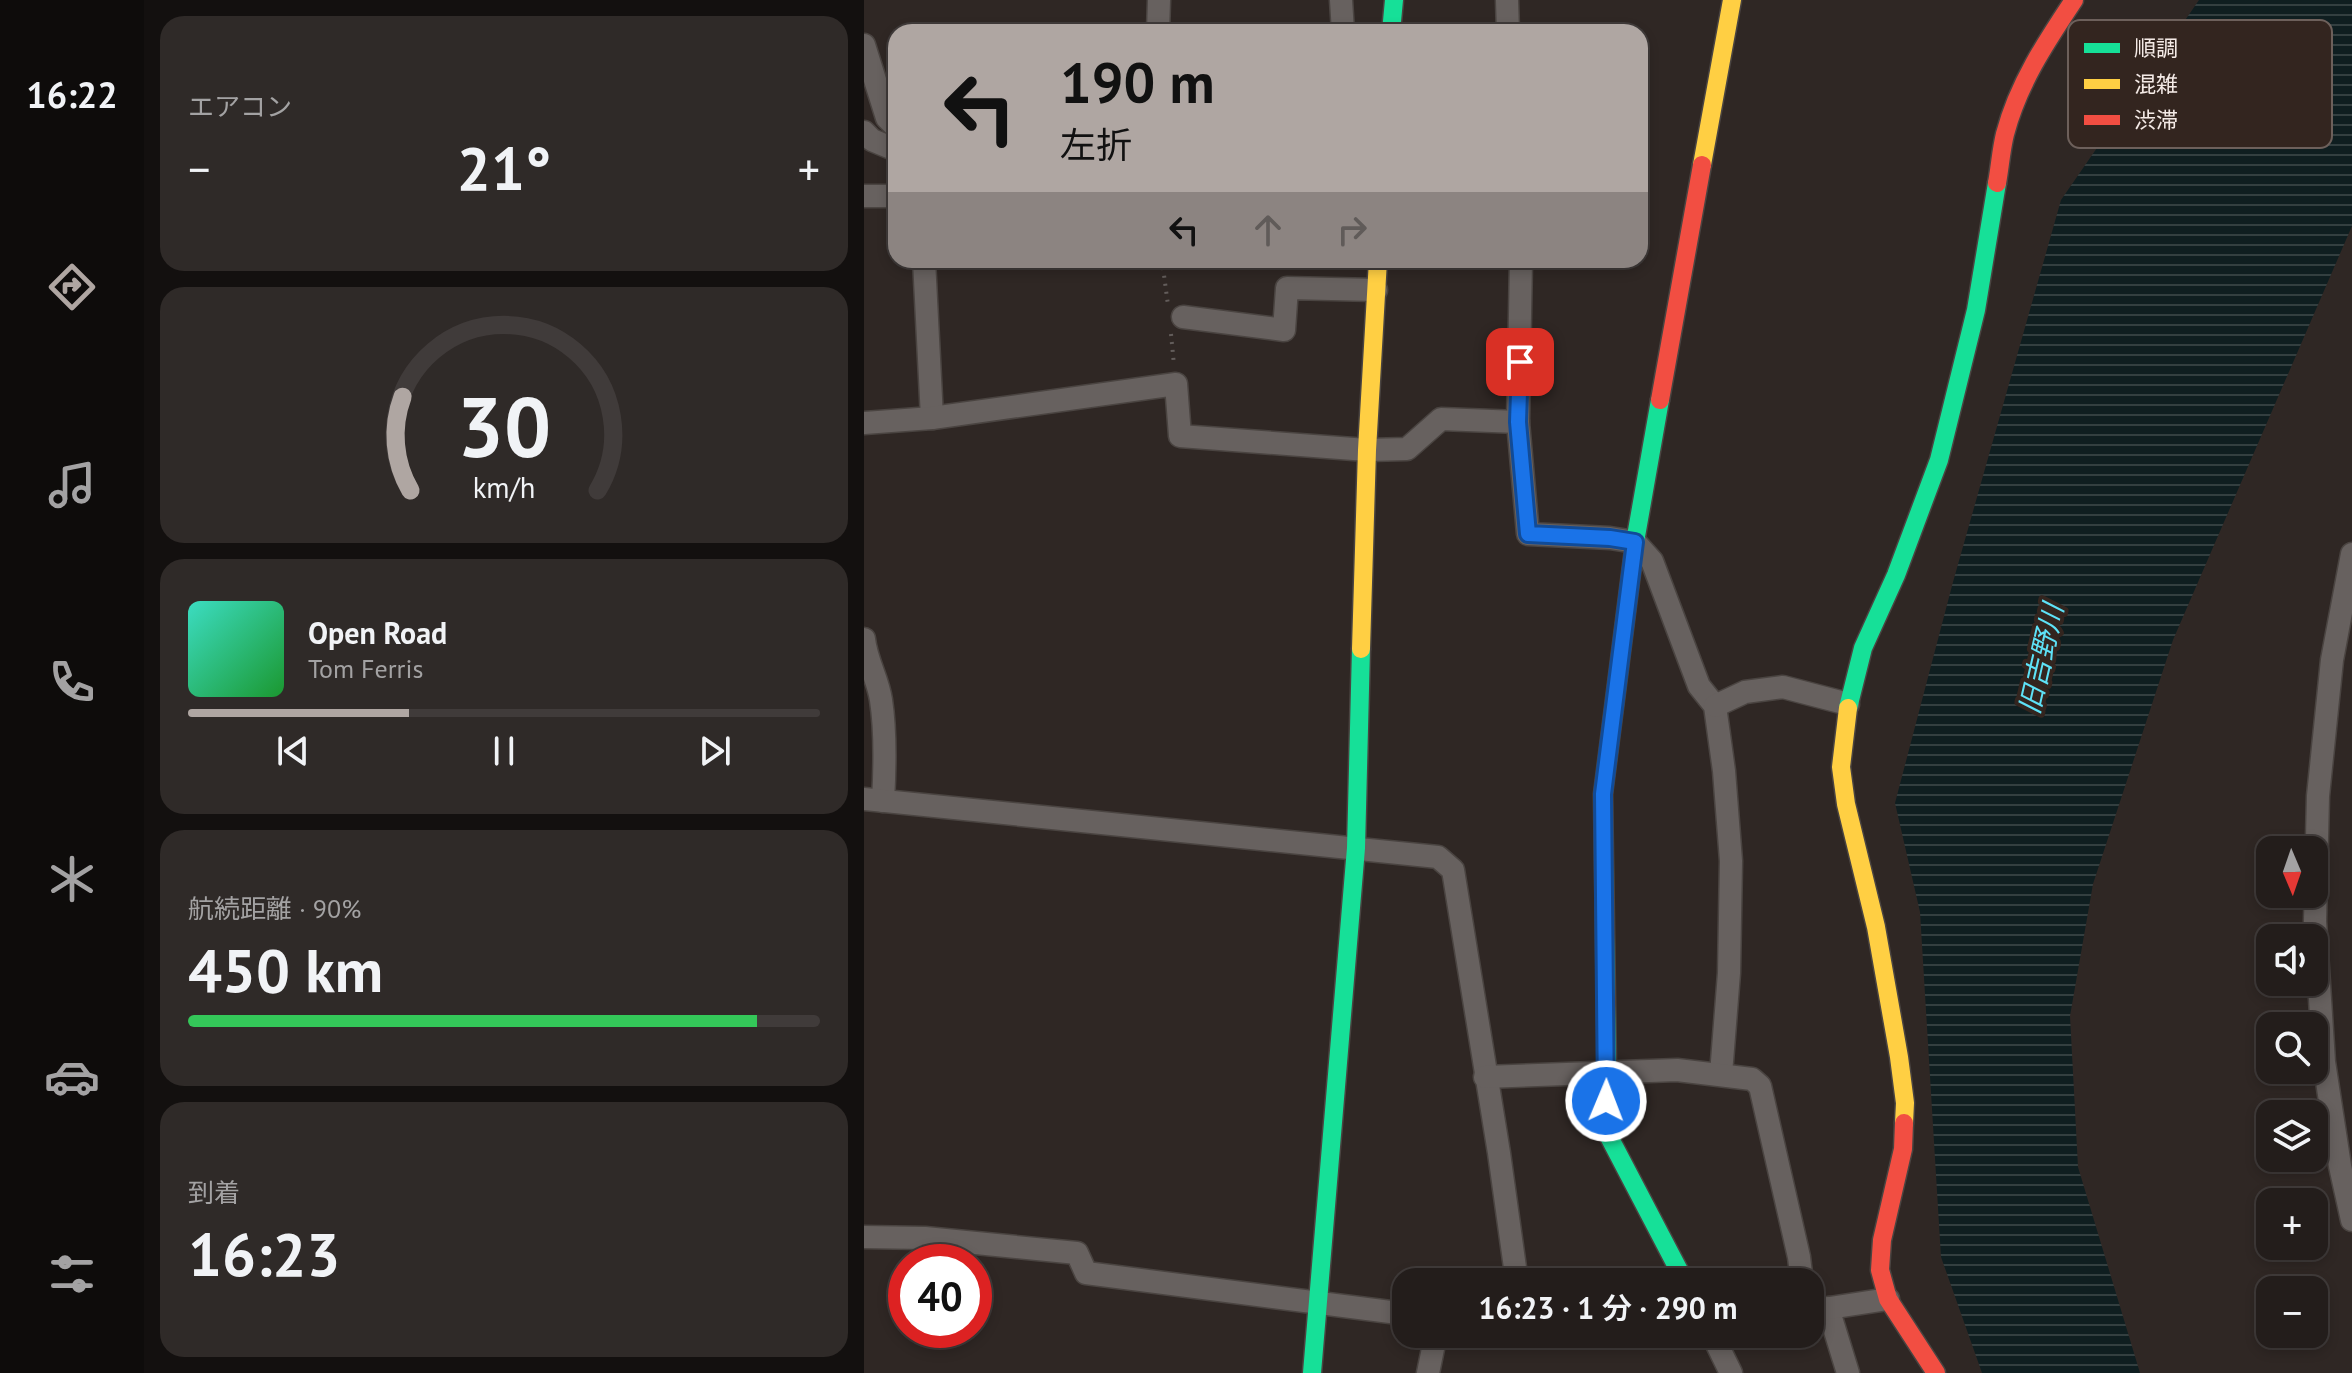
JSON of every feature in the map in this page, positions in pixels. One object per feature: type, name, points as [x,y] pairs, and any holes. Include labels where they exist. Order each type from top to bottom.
[{"type":"street","points":[[1158,24],[1159,0]]},
{"type":"street","points":[[1341,0],[1342,24]]},
{"type":"street","points":[[1392,24],[1394,0]]},
{"type":"street","points":[[1507,0],[1508,24]]},
{"type":"street","points":[[1678,1268],[1605,1129],[1603,794],[1635,542],[1732,0]]},
{"type":"street","points":[[1936,1373],[1888,1299],[1880,1270],[1882,1240],[1903,1149],[1905,1103],[1876,927],[1846,804],[1841,767],[1844,728],[1863,648],[1896,575],[1939,460],[1976,310],[2005,134],[2039,52],[2074,0]]},
{"type":"street","points":[[864,45],[888,119]]},
{"type":"street","points":[[872,73],[888,73]]},
{"type":"street","points":[[864,132],[872,140],[888,147]]},
{"type":"street","points":[[864,196],[888,196]]},
{"type":"street","points":[[924,268],[932,418]]},
{"type":"street","points":[[1312,1373],[1356,848],[1367,450],[1377,268]]},
{"type":"street","points":[[1521,268],[1518,422],[1528,534],[1635,542],[1652,561],[1699,686],[1715,706],[1731,861],[1729,973],[1721,1074]]},
{"type":"street","points":[[1183,317],[1284,330],[1287,288],[1376,290]]},
{"type":"street","points":[[864,423],[932,418],[1176,384],[1180,436],[1367,450],[1407,449],[1441,419],[1518,422]]},
{"type":"street","points":[[2352,554],[2332,660],[2318,796],[2315,921],[2324,1062],[2352,1220]]},
{"type":"street","points":[[865,648],[881,697],[886,753],[873,800],[1438,857],[1453,870],[1515,1268]]},
{"type":"street","points":[[1715,706],[1745,692],[1783,687],[1848,704]]},
{"type":"street","points":[[1485,1077],[1677,1070],[1752,1079],[1760,1086],[1800,1268]]},
{"type":"street","points":[[864,1237],[925,1238],[1077,1253],[1086,1273],[1392,1312]]},
{"type":"street","points":[[1824,1309],[1888,1299]]},
{"type":"street","points":[[1824,1321],[1848,1373]]},
{"type":"street","points":[[1428,1373],[1433,1348]]},
{"type":"street","points":[[1719,1348],[1731,1373]]},
{"type":"water","name":"旧吉野川","points":[[2199,0],[2352,0],[2352,226],[2173,640],[2093,884],[2070,1016],[2078,1167],[2140,1373],[1982,1373],[1941,1257],[1920,912],[1895,803],[1953,582],[2061,200],[2097,148],[2332,148],[2332,20],[2185,20]]},
{"type":"traffic: fast","points":[[1392,24],[1394,0]]},
{"type":"traffic: fast","points":[[1848,708],[1863,648],[1896,575],[1939,460],[1976,310],[1997,183]]},
{"type":"traffic: fast","points":[[1660,400],[1635,542],[1603,794],[1605,1129],[1678,1268]]},
{"type":"traffic: fast","points":[[1312,1373],[1356,848],[1361,649]]},
{"type":"traffic: slow","points":[[1702,165],[1732,0]]},
{"type":"traffic: slow","points":[[1361,649],[1367,450],[1378,268]]},
{"type":"traffic: slow","points":[[1848,708],[1841,767],[1846,804],[1876,927],[1899,1057],[1905,1103],[1904,1123]]},
{"type":"traffic: jam","points":[[1997,183],[2005,134],[2017,98],[2043,48],[2074,0]]},
{"type":"traffic: jam","points":[[1660,400],[1702,165]]},
{"type":"traffic: jam","points":[[1904,1123],[1903,1149],[1882,1240],[1880,1270],[1888,1299],[1936,1373]]},
{"type":"route","points":[[1520,362],[1518,422],[1528,534],[1635,542],[1603,794],[1606,1101]]}]
